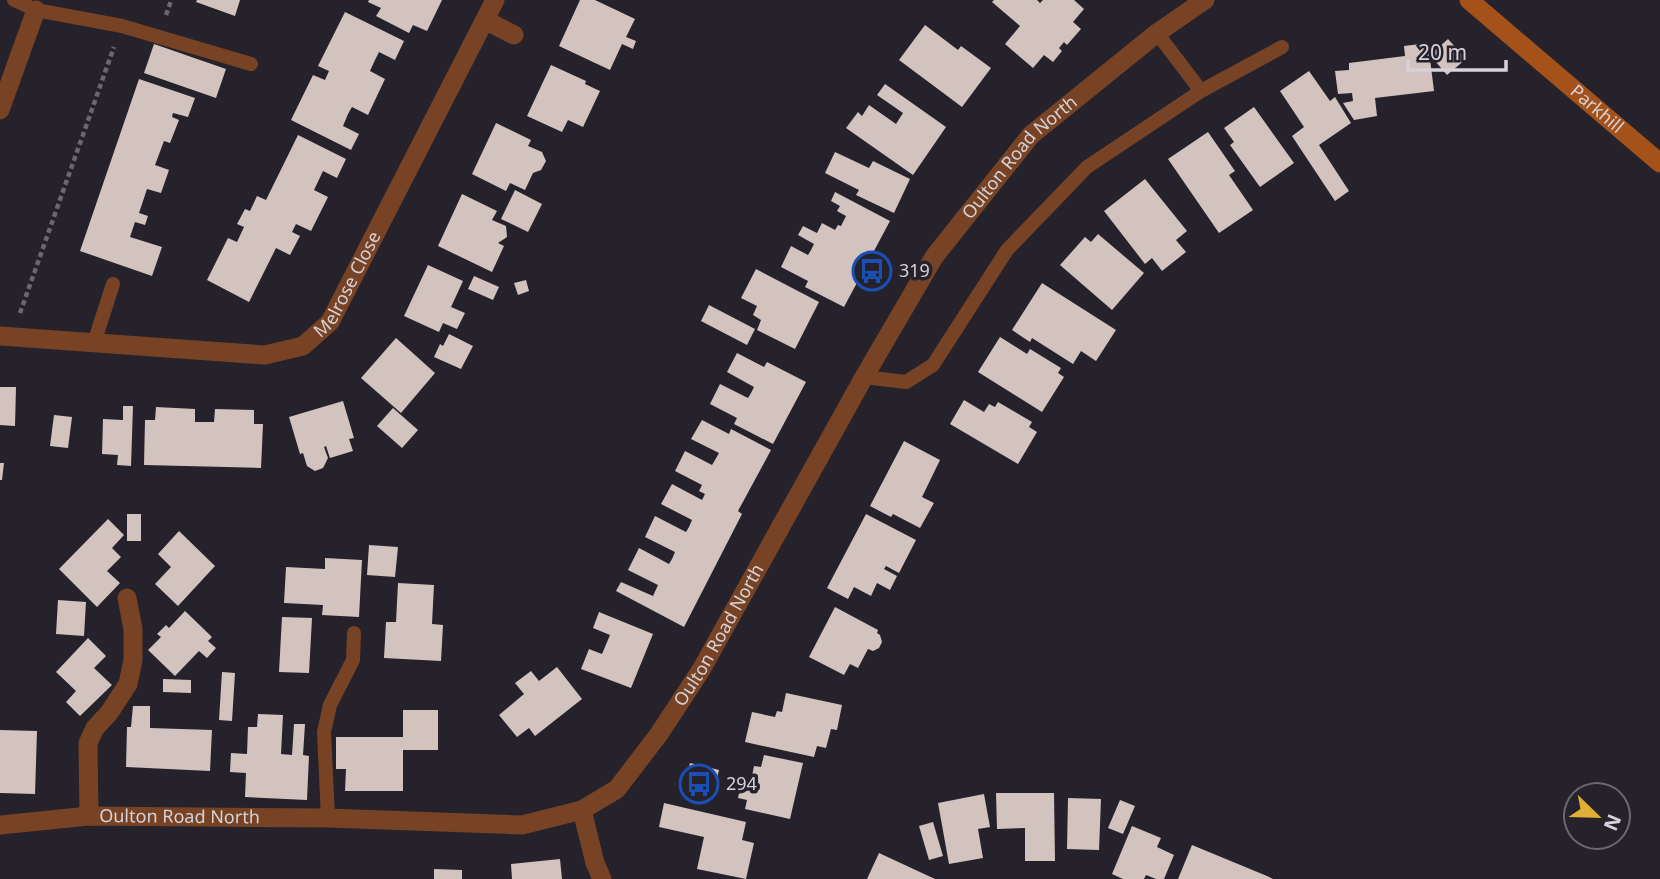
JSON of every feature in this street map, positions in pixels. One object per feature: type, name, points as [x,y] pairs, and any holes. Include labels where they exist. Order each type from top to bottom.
[{"type":"main road","name":"Parkhill","points":[[1469,0],[1660,163]]},
{"type":"street","name":"Melrose Close","points":[[6,337],[265,355],[303,346],[330,322],[495,0]]},
{"type":"street","name":"Oulton Road North","points":[[0,825],[89,816],[328,818],[522,825],[582,810],[617,789],[701,670],[934,257],[1031,135],[1157,33],[1205,0]]},
{"type":"street","points":[[0,110],[36,10]]},
{"type":"street","points":[[485,20],[514,35]]},
{"type":"street","points":[[89,816],[88,743],[95,728],[109,713],[128,684],[133,660],[133,629],[127,598]]},
{"type":"street","points":[[582,810],[595,863],[602,879]]},
{"type":"lane","points":[[14,0],[36,10],[122,26],[251,64]]},
{"type":"lane","points":[[1157,33],[1201,91]]},
{"type":"lane","points":[[864,377],[906,382],[933,365],[1007,250],[1087,167],[1201,91],[1282,47]]},
{"type":"lane","points":[[93,343],[113,285]]},
{"type":"lane","points":[[328,818],[324,732],[330,705],[353,660],[354,633]]},
{"type":"path","points":[[6,337],[122,26]]},
{"type":"building","points":[[240,0],[235,16],[196,2]]},
{"type":"building","points":[[442,0],[427,31],[413,25],[409,33],[376,16],[381,8],[368,2]]},
{"type":"building","points":[[580,0],[595,0],[635,19],[626,37],[636,41],[633,49],[622,44],[610,70],[559,46]]},
{"type":"building","points":[[1037,0],[1040,3],[1043,0],[1074,0],[1084,9],[1073,22],[1081,29],[1067,45],[1064,42],[1059,48],[1062,51],[1053,62],[1044,55],[1033,68],[1005,44],[1020,26],[992,2]]},
{"type":"building","points":[[345,12],[404,41],[395,60],[379,52],[375,60],[370,71],[385,79],[368,115],[352,107],[348,114],[343,126],[359,134],[351,150],[291,120],[313,75],[325,80],[329,71],[318,66]]},
{"type":"building","points":[[925,25],[958,50],[961,46],[991,68],[962,107],[899,60]]},
{"type":"building","points":[[1448,39],[1466,59],[1447,75],[1430,55]]},
{"type":"building","points":[[1428,43],[1434,91],[1375,98],[1377,116],[1354,120],[1343,103],[1353,101],[1352,93],[1338,94],[1335,71],[1349,70],[1349,63],[1405,56],[1404,46]]},
{"type":"building","points":[[154,44],[226,69],[216,98],[144,73]]},
{"type":"building","points":[[551,65],[586,81],[585,84],[600,91],[583,127],[568,120],[562,132],[527,116]]},
{"type":"building","points":[[1309,71],[1330,101],[1335,97],[1351,123],[1319,145],[1349,191],[1335,201],[1292,136],[1304,127],[1280,91]]},
{"type":"building","points":[[139,79],[195,98],[188,117],[173,113],[172,117],[179,120],[170,143],[164,141],[155,165],[169,170],[161,193],[147,189],[139,213],[148,216],[145,225],[135,222],[130,237],[162,247],[152,276],[80,251]]},
{"type":"building","points":[[885,84],[946,127],[913,175],[846,128],[858,112],[862,116],[869,105],[896,124],[903,113],[877,95]]},
{"type":"building","points":[[1254,107],[1294,163],[1260,187],[1230,145],[1234,142],[1224,128]]},
{"type":"building","points":[[496,123],[531,140],[528,146],[542,152],[546,161],[541,170],[533,173],[525,190],[510,183],[506,191],[472,174]]},
{"type":"building","points":[[1208,132],[1235,171],[1229,175],[1253,210],[1219,233],[1168,159]]},
{"type":"building","points":[[298,135],[346,159],[337,178],[323,171],[314,190],[328,197],[311,231],[296,224],[292,232],[300,236],[290,255],[276,248],[249,302],[207,280],[228,238],[237,242],[244,227],[237,224],[245,209],[250,211],[257,196],[266,200]]},
{"type":"building","points":[[835,152],[869,168],[873,161],[910,179],[894,213],[856,195],[859,190],[825,173]]},
{"type":"building","points":[[1145,179],[1187,231],[1176,240],[1186,252],[1162,271],[1152,258],[1145,264],[1104,211]]},
{"type":"building","points":[[515,190],[542,204],[528,232],[501,219]]},
{"type":"building","points":[[835,192],[890,221],[844,307],[805,287],[808,281],[781,267],[791,246],[808,255],[811,250],[814,244],[798,235],[803,226],[817,233],[822,223],[835,230],[838,225],[841,226],[846,216],[837,211],[840,206],[831,201]]},
{"type":"building","points":[[462,194],[497,211],[492,220],[506,226],[507,237],[498,243],[504,246],[492,272],[438,246]]},
{"type":"building","points":[[1098,234],[1144,273],[1112,310],[1060,265],[1085,237],[1091,242]]},
{"type":"building","points":[[428,265],[463,281],[451,307],[465,313],[457,329],[443,323],[439,332],[404,316]]},
{"type":"building","points":[[756,269],[819,302],[795,349],[757,330],[761,320],[753,315],[757,306],[741,298]]},
{"type":"building","points":[[474,276],[499,287],[493,300],[468,289]]},
{"type":"building","points":[[526,280],[529,291],[518,295],[514,283]]},
{"type":"building","points":[[1042,283],[1116,330],[1096,361],[1081,351],[1073,364],[1032,338],[1030,342],[1012,330]]},
{"type":"building","points":[[709,305],[755,329],[747,345],[701,321]]},
{"type":"building","points":[[449,334],[473,346],[461,369],[434,357]]},
{"type":"building","points":[[1000,337],[1027,354],[1030,349],[1061,368],[1058,373],[1064,377],[1042,412],[978,372]]},
{"type":"building","points":[[396,338],[435,373],[401,413],[361,378]]},
{"type":"building","points":[[737,353],[764,367],[767,362],[806,382],[773,444],[734,424],[737,418],[710,404],[720,384],[748,398],[751,393],[754,387],[727,372]]},
{"type":"building","points":[[0,387],[16,387],[15,426],[0,425]]},
{"type":"building","points":[[964,400],[984,412],[989,404],[995,407],[998,402],[1032,422],[1029,427],[1037,432],[1018,464],[950,424]]},
{"type":"building","points":[[343,401],[354,438],[349,439],[353,451],[330,458],[326,446],[324,447],[328,458],[323,468],[315,471],[307,466],[303,453],[300,454],[289,417]]},
{"type":"building","points":[[123,406],[133,406],[131,466],[117,465],[118,455],[102,454],[103,419],[123,420]]},
{"type":"building","points":[[156,407],[195,409],[195,422],[214,422],[215,409],[254,410],[254,424],[263,424],[261,468],[144,465],[145,420],[155,420]]},
{"type":"building","points":[[393,408],[418,430],[402,448],[377,426]]},
{"type":"building","points":[[54,415],[72,417],[68,448],[50,446]]},
{"type":"building","points":[[702,420],[729,434],[731,429],[771,450],[738,511],[742,514],[684,627],[616,591],[621,582],[653,596],[658,585],[628,570],[639,548],[669,564],[672,559],[675,552],[645,537],[655,516],[686,532],[689,527],[692,520],[661,504],[672,484],[702,500],[705,494],[699,491],[702,485],[675,471],[685,451],[712,465],[719,453],[691,439]]},
{"type":"building","points":[[904,441],[940,460],[922,497],[934,503],[920,528],[870,506]]},
{"type":"building","points":[[0,463],[4,463],[2,480],[0,480]]},
{"type":"building","points":[[127,514],[141,514],[141,541],[127,541]]},
{"type":"building","points":[[866,514],[916,540],[899,573],[886,566],[884,569],[897,576],[890,590],[877,583],[871,596],[854,587],[848,599],[827,588]]},
{"type":"building","points":[[108,519],[124,535],[112,548],[121,557],[107,571],[120,583],[97,607],[59,569]]},
{"type":"building","points":[[179,531],[215,566],[178,606],[155,584],[171,567],[158,554]]},
{"type":"building","points":[[369,545],[398,547],[395,577],[367,575]]},
{"type":"building","points":[[325,558],[362,560],[359,617],[322,615],[323,605],[284,603],[286,567],[325,569]]},
{"type":"building","points":[[398,583],[434,585],[432,624],[443,625],[441,661],[384,658],[386,622],[396,622]]},
{"type":"building","points":[[58,600],[86,602],[84,636],[56,634]]},
{"type":"building","points":[[835,607],[878,630],[882,642],[879,648],[873,651],[868,649],[858,668],[850,664],[844,675],[809,657]]},
{"type":"building","points":[[185,611],[212,637],[208,641],[216,648],[207,658],[199,651],[175,676],[148,650],[161,637],[157,634],[166,625],[169,628]]},
{"type":"building","points":[[599,612],[653,634],[631,688],[581,669],[589,649],[602,654],[610,635],[593,628]]},
{"type":"building","points":[[282,617],[312,618],[309,673],[279,672]]},
{"type":"building","points":[[88,638],[106,656],[94,668],[112,685],[80,716],[66,702],[76,691],[56,672]]},
{"type":"building","points":[[557,667],[582,699],[535,736],[529,728],[517,737],[499,715],[524,694],[515,683],[531,671],[539,681]]},
{"type":"building","points":[[222,672],[235,673],[232,721],[219,720]]},
{"type":"building","points":[[163,679],[191,680],[191,693],[163,692]]},
{"type":"building","points":[[786,693],[842,705],[837,730],[831,729],[826,748],[817,746],[814,757],[745,742],[752,712],[775,717],[777,711],[782,712]]},
{"type":"building","points":[[133,706],[150,706],[150,728],[212,730],[210,771],[126,767],[127,727],[131,727]]},
{"type":"building","points":[[403,710],[438,710],[438,750],[403,750],[403,791],[345,791],[346,769],[336,769],[336,737],[403,737]]},
{"type":"building","points":[[258,714],[283,715],[281,754],[292,755],[294,724],[305,724],[303,755],[309,756],[307,800],[245,797],[246,773],[230,772],[231,753],[247,754],[248,727],[257,727]]},
{"type":"building","points":[[0,730],[37,731],[35,794],[0,793]]},
{"type":"building","points":[[764,755],[803,763],[790,819],[745,809],[747,800],[738,798],[742,779],[751,781],[754,766],[761,767]]},
{"type":"building","points":[[690,763],[719,770],[712,799],[683,792]]},
{"type":"building","points":[[996,793],[1054,793],[1055,861],[1025,861],[1025,828],[997,829]]},
{"type":"building","points":[[984,794],[990,827],[978,829],[983,858],[949,864],[938,803]]},
{"type":"building","points":[[1068,798],[1101,799],[1099,850],[1067,849]]},
{"type":"building","points":[[1120,800],[1135,806],[1123,834],[1108,828]]},
{"type":"building","points":[[664,803],[746,822],[742,840],[754,843],[746,879],[697,869],[704,837],[659,827]]},
{"type":"building","points":[[933,822],[943,856],[929,860],[919,826]]},
{"type":"building","points":[[1132,826],[1161,838],[1157,847],[1174,855],[1164,879],[1146,875],[1144,879],[1123,879],[1112,874]]},
{"type":"building","points":[[1192,845],[1267,876],[1273,879],[1178,879]]},
{"type":"building","points":[[879,853],[935,879],[867,879]]},
{"type":"building","points":[[560,859],[562,879],[512,879],[511,864]]},
{"type":"building","points":[[434,869],[462,870],[462,879],[434,879]]},
{"type":"place","name":"319","points":[[872,271]]},
{"type":"place","name":"294","points":[[699,784]]}]
